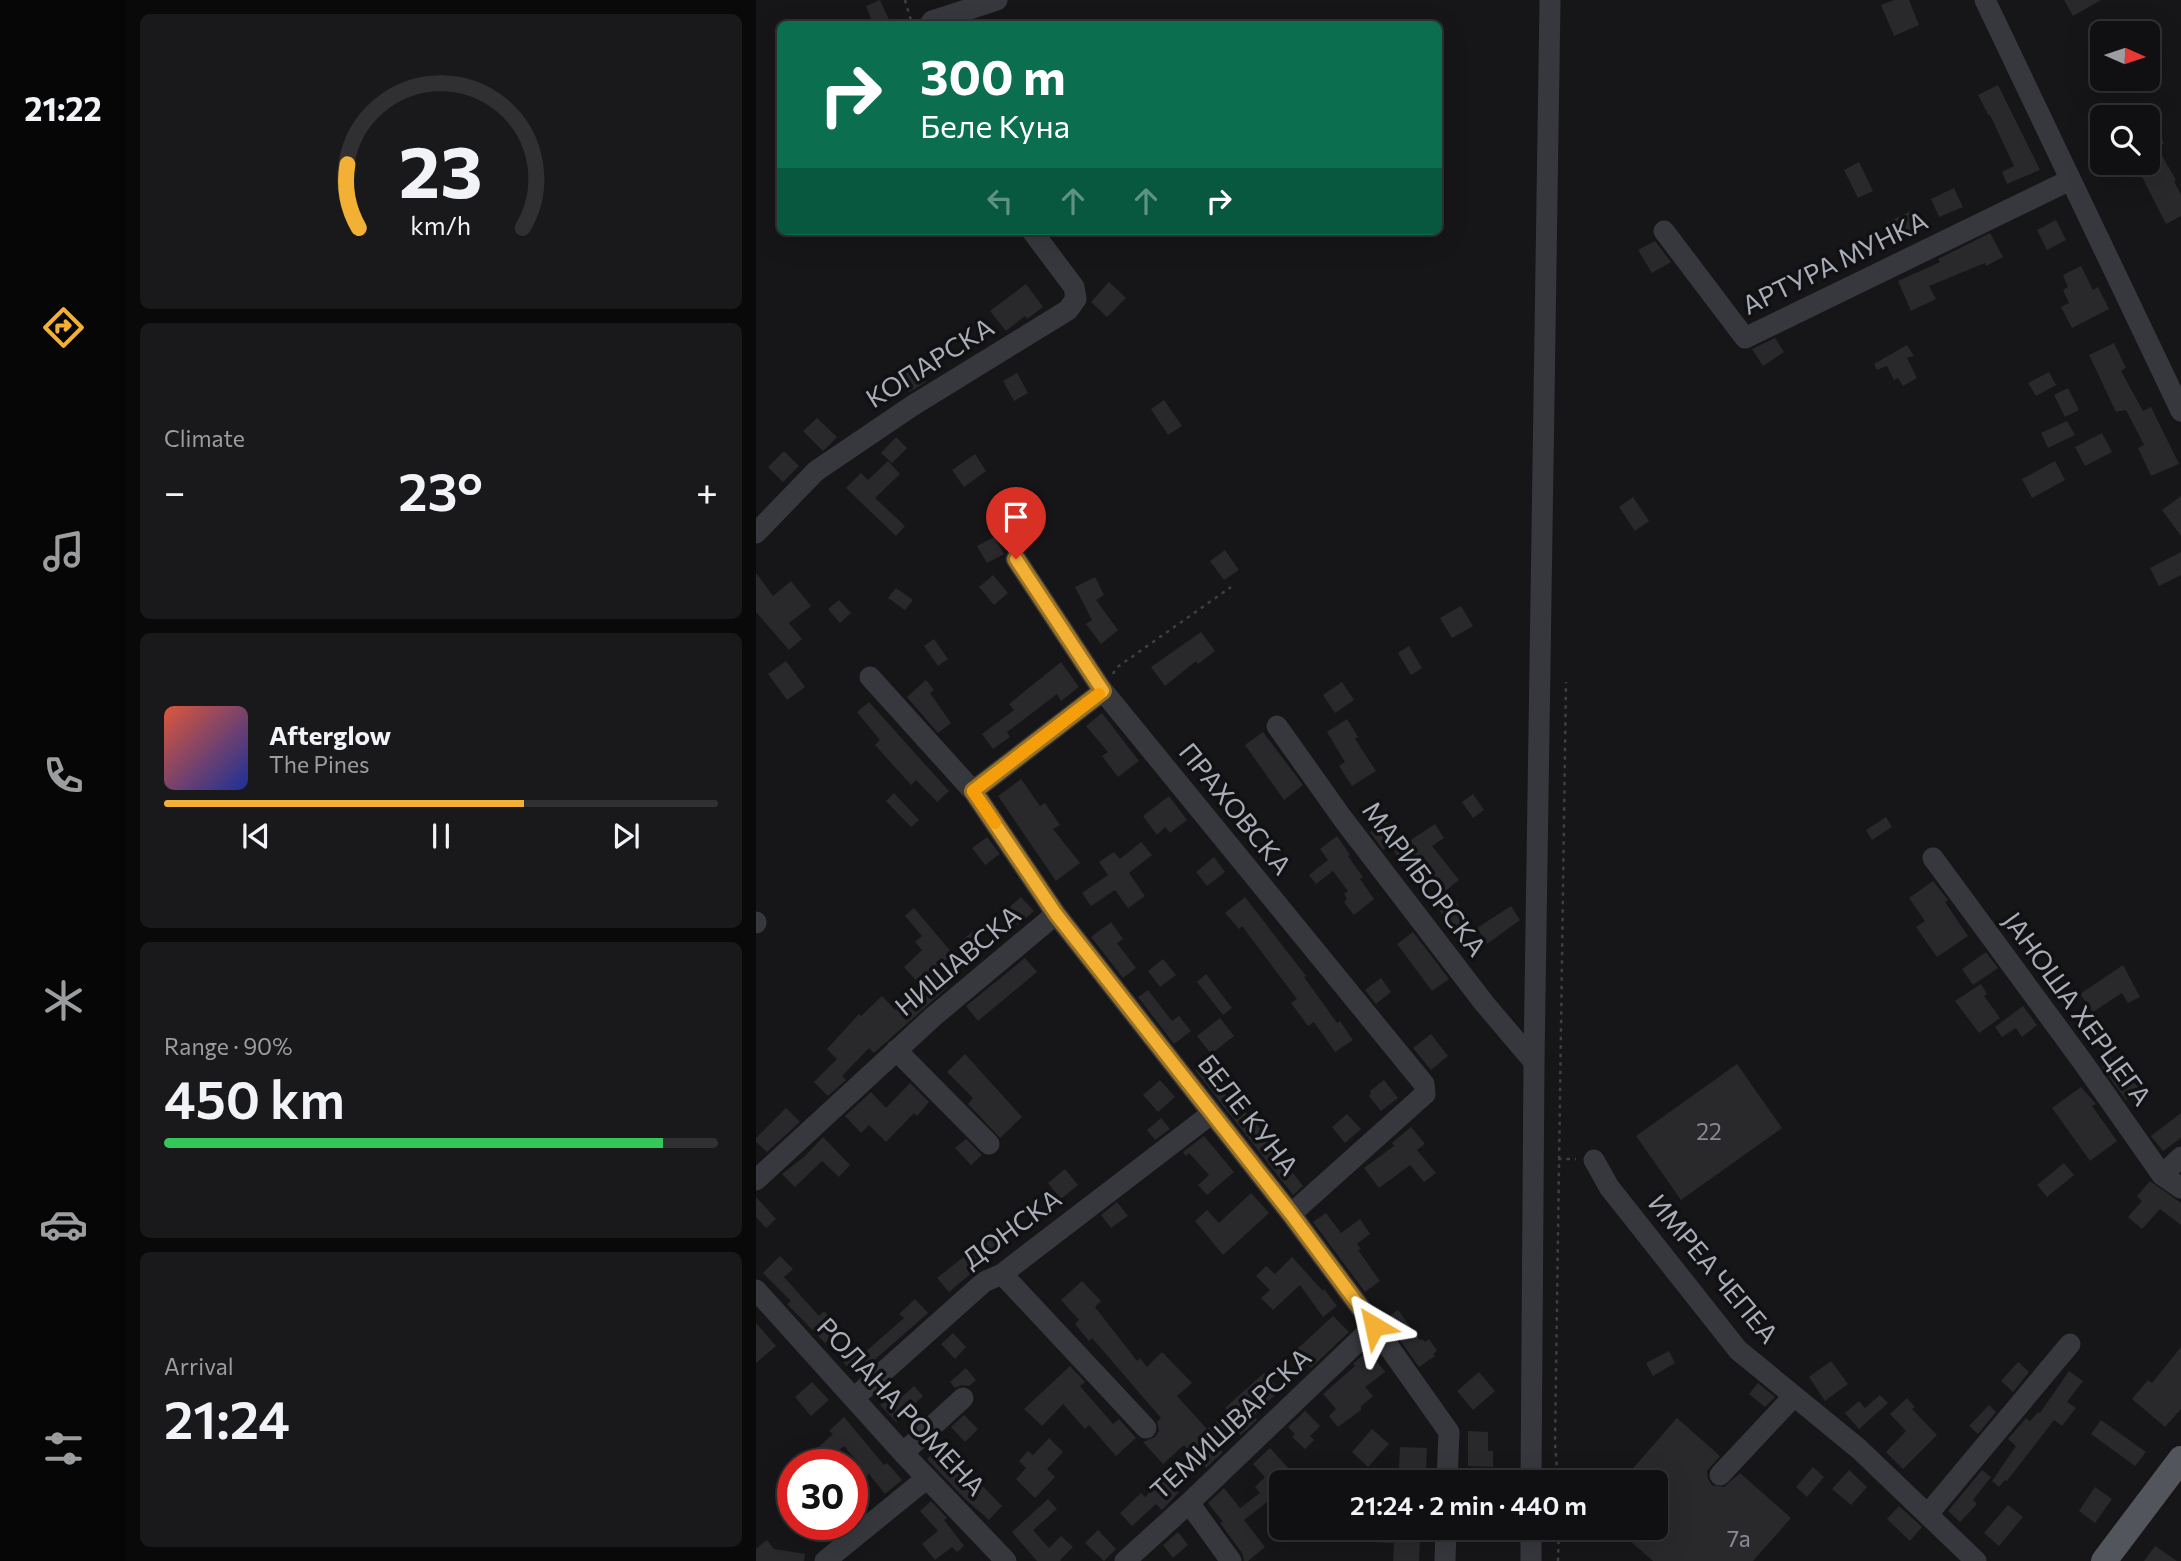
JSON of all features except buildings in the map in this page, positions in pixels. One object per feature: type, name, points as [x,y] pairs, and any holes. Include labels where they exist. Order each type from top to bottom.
[{"type":"main road","points":[[2105,1561],[2181,1459]]},
{"type":"street","points":[[932,21],[997,0]]},
{"type":"street","points":[[1531,1470],[1549,0]]},
{"type":"street","points":[[1986,0],[2181,411]]},
{"type":"street","name":"АРТУРА МУНКА","points":[[1664,231],[1745,338],[2070,180]]},
{"type":"street","name":"КОПАРСКА","points":[[756,533],[816,471],[912,406],[1068,310],[1076,299],[1074,287],[1035,235]]},
{"type":"street","name":"ПРАХОВСКА","points":[[1016,559],[1103,691],[1424,1084],[1425,1094],[1291,1214]]},
{"type":"street","name":"БЕЛЕ КУНА","points":[[870,677],[973,791],[1056,914],[1291,1214],[1374,1326],[1449,1432],[1447,1470]]},
{"type":"street","points":[[973,791],[1103,691]]},
{"type":"street","name":"МАРИБОРСКА","points":[[1277,726],[1343,820],[1484,1003],[1534,1062]]},
{"type":"street","name":"ЈАНОША ХЕРЦЕГА","points":[[1933,858],[2162,1175],[2181,1188]]},
{"type":"street","name":"НИШАВСКА","points":[[756,1180],[896,1051],[1056,914]]},
{"type":"street","name":"НИШАВСКА","points":[[896,1051],[989,1143]]},
{"type":"street","name":"ДОНСКА","points":[[854,1398],[984,1282],[1002,1274],[1211,1114]]},
{"type":"street","points":[[2162,1175],[2181,1157]]},
{"type":"street","name":"ИМРЕА ЧЕПЕА","points":[[1594,1160],[1609,1186],[1738,1350],[1859,1449],[1976,1561]]},
{"type":"street","points":[[1002,1274],[1146,1428]]},
{"type":"street","name":"РОЛАНА РОМЕНА","points":[[761,1304],[854,1398],[994,1557]]},
{"type":"street","name":"ТЕМИШВАРСКА","points":[[1125,1561],[1374,1326]]},
{"type":"street","points":[[1928,1514],[2070,1344]]},
{"type":"street","points":[[1720,1475],[1793,1397]]},
{"type":"street","points":[[904,1453],[964,1398]]},
{"type":"street","points":[[825,1561],[927,1478]]},
{"type":"street","points":[[1189,1503],[1231,1561]]},
{"type":"street","points":[[1444,1561],[1445,1540]]},
{"type":"street","points":[[1531,1540],[1531,1561]]},
{"type":"path","points":[[905,0],[911,21]]},
{"type":"path","points":[[1103,691],[1116,668],[1231,587]]},
{"type":"path","points":[[1557,1470],[1555,1443],[1566,682]]},
{"type":"path","points":[[1558,1561],[1559,1540]]},
{"type":"slow traffic","points":[[995,823],[973,791],[1099,694]]},
{"type":"route","points":[[1016,559],[1103,691],[973,791],[1056,914],[1291,1214],[1374,1326]]}]
